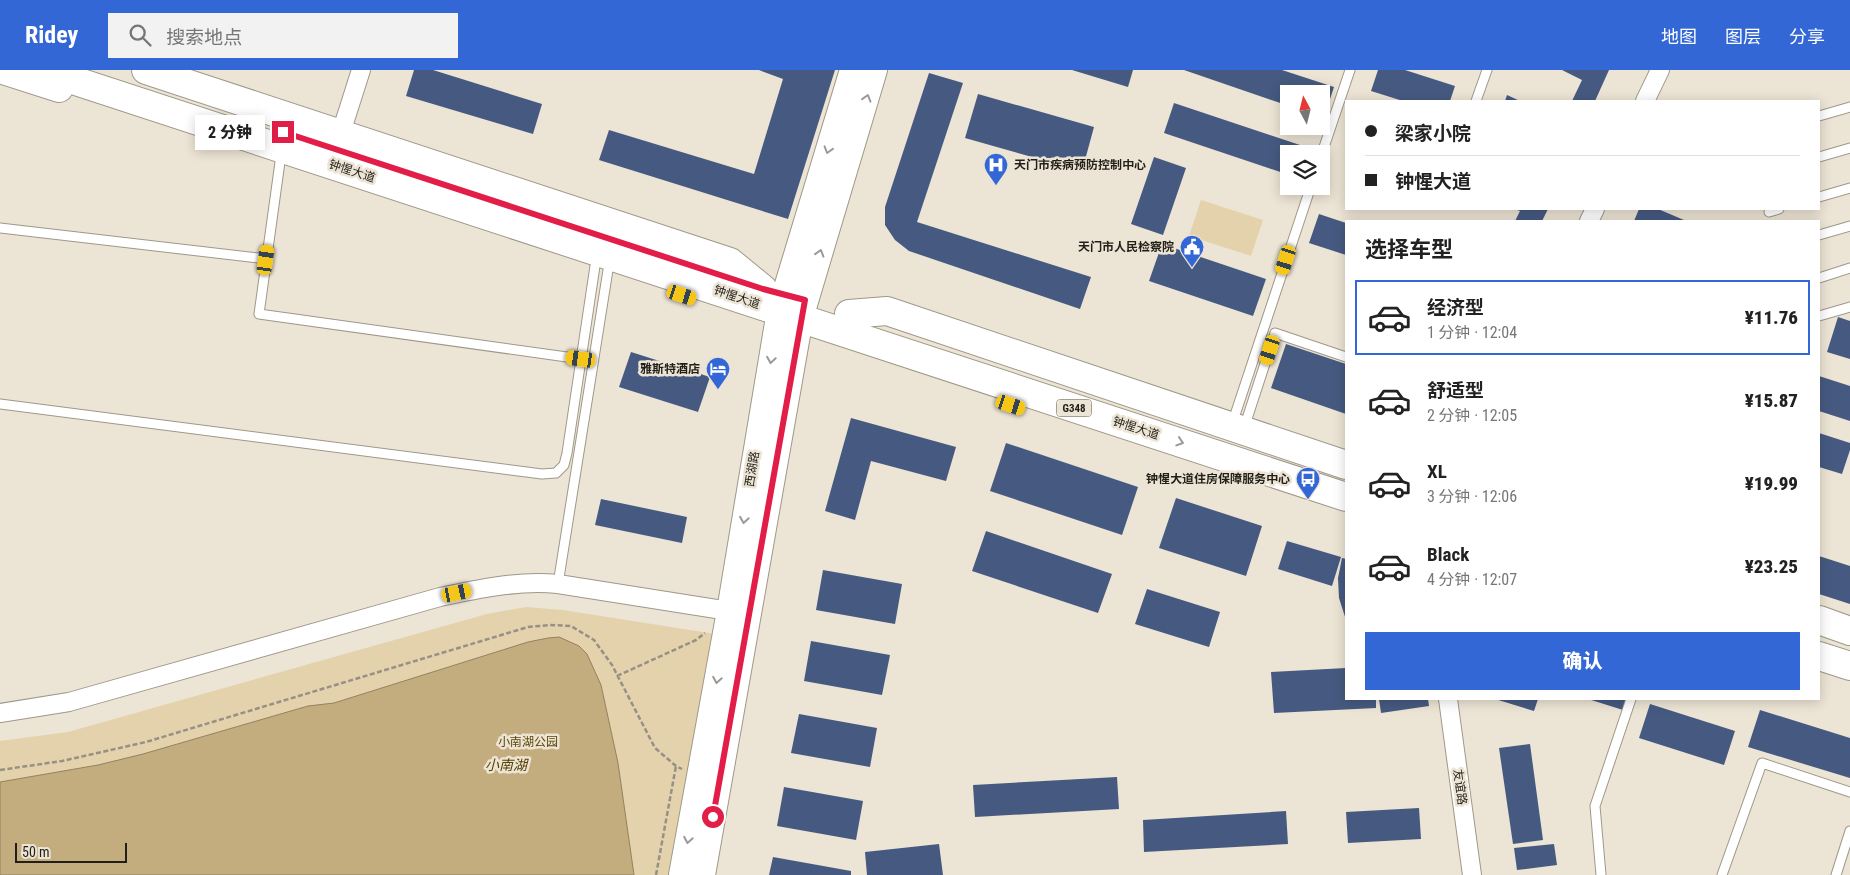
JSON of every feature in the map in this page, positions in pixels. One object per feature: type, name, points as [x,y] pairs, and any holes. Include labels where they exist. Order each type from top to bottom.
[{"type":"highway","points":[[3,70],[719,307],[781,302]]},
{"type":"highway","name":"钟惺大道","points":[[42,70],[336,149]]},
{"type":"highway","name":"钟惺大道","points":[[92,70],[336,149],[848,324],[1345,479]]},
{"type":"highway","points":[[146,70],[336,149]]},
{"type":"highway","points":[[1345,465],[888,311],[848,324],[880,362],[1345,516]]},
{"type":"highway","name":"钟惺大道","points":[[848,324],[1345,497]]},
{"type":"highway","points":[[1820,620],[1850,631]]},
{"type":"highway","points":[[1820,635],[1850,646]]},
{"type":"highway","points":[[1820,656],[1850,666]]},
{"type":"highway","points":[[1820,674],[1850,684]]},
{"type":"main road","name":"西湖路","points":[[681,875],[729,611],[781,302],[852,70]]},
{"type":"main road","name":"西湖路","points":[[703,875],[781,302],[875,70]]},
{"type":"street","points":[[336,149],[361,70]]},
{"type":"street","points":[[1645,100],[1660,70]]},
{"type":"street","points":[[0,714],[69,702],[440,597],[491,586],[539,582],[729,611]]},
{"type":"street","name":"友谊路","points":[[1448,700],[1472,875]]},
{"type":"lane","points":[[1325,145],[1350,70]]},
{"type":"lane","points":[[1476,100],[1487,70]]},
{"type":"lane","points":[[1820,116],[1850,107]]},
{"type":"lane","points":[[1820,157],[1850,148]]},
{"type":"lane","points":[[280,162],[259,314],[581,359]]},
{"type":"lane","points":[[1820,197],[1850,188]]},
{"type":"lane","points":[[1237,428],[1308,195]]},
{"type":"lane","points":[[1769,212],[1776,210]]},
{"type":"lane","points":[[1820,235],[1850,226]]},
{"type":"lane","points":[[0,228],[266,260]]},
{"type":"lane","points":[[0,404],[542,474],[556,473],[564,465],[567,453],[581,359],[601,268]]},
{"type":"lane","points":[[558,584],[601,268]]},
{"type":"lane","points":[[1820,278],[1850,268]]},
{"type":"lane","points":[[1820,316],[1850,307]]},
{"type":"lane","points":[[1237,428],[1275,333],[1345,357]]},
{"type":"lane","points":[[1601,875],[1595,806],[1631,700]]},
{"type":"lane","points":[[1722,875],[1762,763],[1850,792]]},
{"type":"lane","points":[[1836,875],[1850,831]]},
{"type":"path","points":[[617,676],[696,640],[729,611]]},
{"type":"path","points":[[0,770],[62,761],[146,742],[528,627],[550,624],[571,626],[594,640],[612,665],[655,748],[676,766],[699,776]]},
{"type":"path","points":[[656,875],[676,766]]},
{"type":"green space","points":[[1201,200],[1263,220],[1251,256],[1189,236]]},
{"type":"green space","name":"小南湖","points":[[526,607],[563,610],[715,634],[671,875],[0,875],[0,741],[68,732],[487,614]]},
{"type":"water","name":"小南湖","points":[[559,637],[579,646],[587,654],[601,685],[618,763],[634,875],[0,875],[0,782],[98,765],[143,754],[308,706],[334,703],[528,642]]},
{"type":"building","points":[[414,70],[433,70],[542,104],[533,134],[406,96]]},
{"type":"building","points":[[759,70],[835,70],[788,219],[599,160],[609,130],[754,174],[783,79]]},
{"type":"building","points":[[1072,70],[1133,70],[1128,87]]},
{"type":"building","points":[[1184,70],[1282,70],[1328,85],[1280,85],[1280,103]]},
{"type":"building","points":[[1378,70],[1405,70],[1455,86],[1450,100],[1400,100],[1371,91]]},
{"type":"building","points":[[1562,70],[1609,70],[1595,100],[1572,100],[1582,80]]},
{"type":"building","points":[[929,73],[963,83],[917,222],[1091,277],[1080,309],[909,251],[895,240],[885,225],[885,207]]},
{"type":"building","points":[[1330,86],[1334,87],[1330,99]]},
{"type":"building","points":[[978,94],[1094,127],[1082,171],[965,138]]},
{"type":"building","points":[[1507,95],[1518,100],[1505,100]]},
{"type":"building","points":[[1174,103],[1300,145],[1280,145],[1280,172],[1164,133]]},
{"type":"building","points":[[1154,157],[1186,168],[1163,235],[1131,224]]},
{"type":"building","points":[[1517,210],[1548,210],[1542,220],[1516,220],[1520,211]]},
{"type":"building","points":[[1639,210],[1660,210],[1684,220],[1634,220]]},
{"type":"building","points":[[1319,214],[1345,223],[1345,255],[1309,243]]},
{"type":"building","points":[[1162,244],[1266,279],[1253,316],[1149,281]]},
{"type":"building","points":[[1838,317],[1850,321],[1850,359],[1827,352]]},
{"type":"building","points":[[1286,344],[1345,364],[1345,414],[1271,388]]},
{"type":"building","points":[[631,352],[710,377],[698,412],[619,387]]},
{"type":"building","points":[[1820,376],[1850,386],[1850,421],[1820,411]]},
{"type":"building","points":[[851,418],[956,447],[946,481],[871,461],[855,520],[825,511]]},
{"type":"building","points":[[1820,433],[1850,443],[1850,450],[1842,474],[1820,467]]},
{"type":"building","points":[[1006,443],[1138,487],[1122,535],[990,491]]},
{"type":"building","points":[[1176,498],[1262,526],[1246,576],[1159,548]]},
{"type":"building","points":[[601,499],[687,517],[682,543],[595,525]]},
{"type":"building","points":[[986,531],[1112,574],[1098,613],[972,571]]},
{"type":"building","points":[[1287,541],[1341,557],[1332,586],[1278,569]]},
{"type":"building","points":[[1820,556],[1850,566],[1850,604],[1820,594]]},
{"type":"building","points":[[1342,558],[1345,559],[1345,617],[1339,598],[1338,578]]},
{"type":"building","points":[[823,570],[902,584],[895,624],[816,610]]},
{"type":"building","points":[[1147,589],[1220,612],[1209,647],[1135,624]]},
{"type":"building","points":[[811,641],[890,655],[882,695],[804,681]]},
{"type":"building","points":[[1345,668],[1345,700],[1376,700],[1376,708],[1274,713],[1271,672]]},
{"type":"building","points":[[1379,700],[1428,700],[1429,706],[1381,713]]},
{"type":"building","points":[[1498,700],[1538,700],[1534,711]]},
{"type":"building","points":[[1591,700],[1627,700],[1623,710]]},
{"type":"building","points":[[1650,704],[1735,731],[1724,765],[1639,738]]},
{"type":"building","points":[[1760,710],[1850,738],[1850,778],[1748,747]]},
{"type":"building","points":[[799,714],[877,728],[870,767],[791,753]]},
{"type":"building","points":[[1530,744],[1543,840],[1513,844],[1499,748]]},
{"type":"building","points":[[1117,777],[1119,809],[975,817],[973,785]]},
{"type":"building","points":[[784,787],[863,801],[856,840],[777,826]]},
{"type":"building","points":[[1419,808],[1421,839],[1348,843],[1346,812]]},
{"type":"building","points":[[1286,811],[1288,844],[1144,852],[1143,820]]},
{"type":"building","points":[[939,844],[943,875],[867,875],[865,852]]},
{"type":"building","points":[[1554,844],[1557,865],[1517,870],[1514,848]]},
{"type":"building","points":[[773,857],[851,871],[851,875],[769,875]]},
{"type":"place","name":"天门市疾病预防控制中心","points":[[996,186]]},
{"type":"place","name":"天门市人民检察院","points":[[1192,268]]},
{"type":"place","name":"雅斯特酒店","points":[[718,390]]},
{"type":"place","name":"钟惺大道住房保障服务中心","points":[[1308,500]]},
{"type":"route","points":[[283,132],[763,289],[805,300],[713,817]]},
{"type":"park label","name":"小南湖公园","points":[[528,742]]}]
